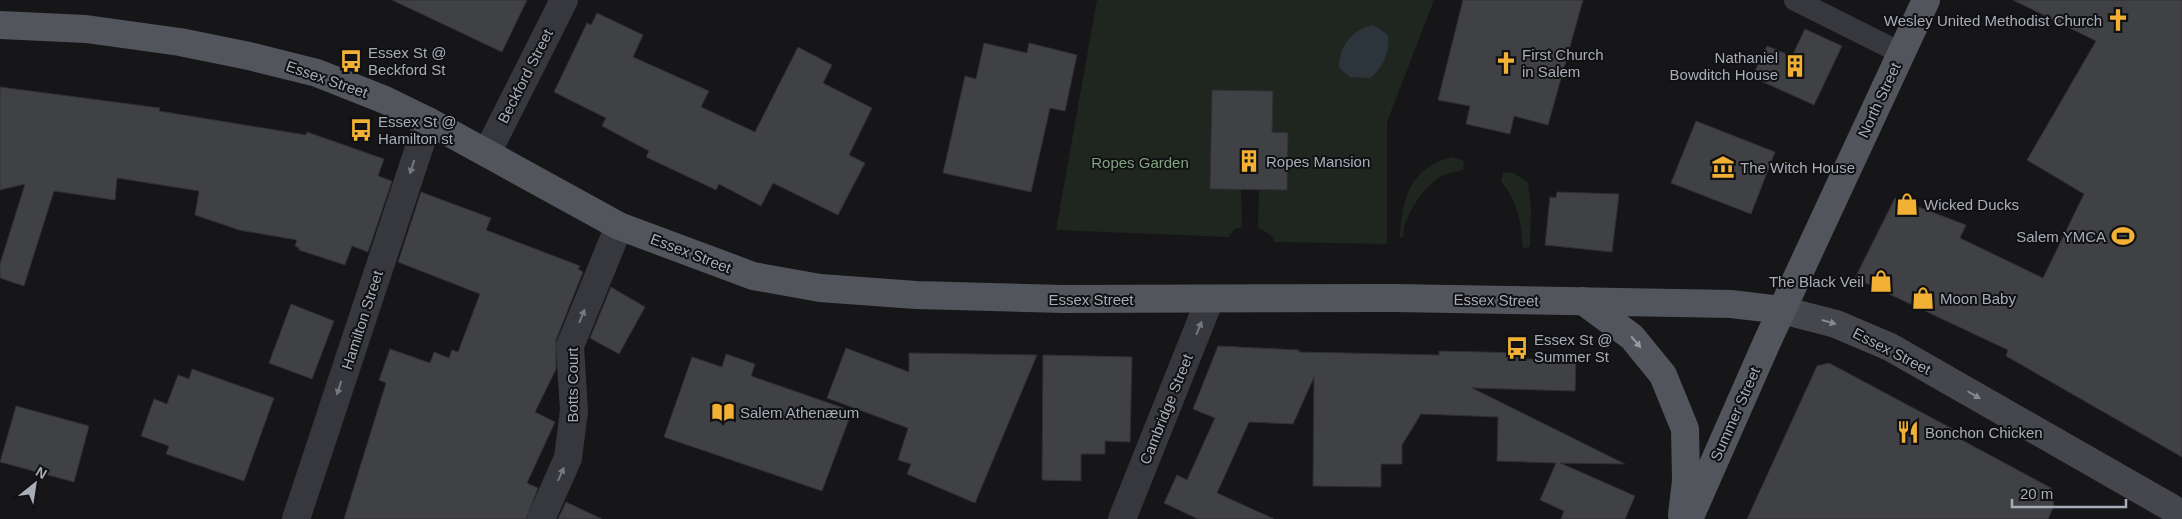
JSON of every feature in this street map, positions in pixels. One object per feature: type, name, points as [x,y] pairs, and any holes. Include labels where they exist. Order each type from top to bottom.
[{"type":"main road","name":"North Street","points":[[1782,310],[1926,0]]},
{"type":"main road","name":"Essex Street","points":[[0,25],[86,29],[180,42],[249,56],[317,73],[385,100],[428,121],[620,226],[753,276],[820,288],[916,295],[1020,298],[1373,298],[1583,301],[1732,304],[1782,310]]},
{"type":"main road","points":[[1583,301],[1632,337],[1663,375],[1684,429],[1686,482],[1682,519]]},
{"type":"main road","name":"Summer Street","points":[[1689,519],[1782,310]]},
{"type":"street","name":"Beckford Street","points":[[487,153],[564,0]]},
{"type":"street","name":"Hamilton Street","points":[[296,519],[428,121]]},
{"type":"street","name":"Botts Court","points":[[541,519],[568,458],[574,410],[570,346],[620,226]]},
{"type":"street","name":"Cambridge Street","points":[[1122,519],[1210,299]]},
{"type":"street","name":"Essex Street","points":[[1782,310],[1836,324],[1890,347],[2182,514]]},
{"type":"lane","points":[[1795,0],[1901,53]]},
{"type":"green space","name":"Ropes Garden","points":[[1097,0],[1434,0],[1387,122],[1387,244],[1274,242],[1272,236],[1258,228],[1259,190],[1287,190],[1288,133],[1272,132],[1273,91],[1212,90],[1210,189],[1241,190],[1242,227],[1234,229],[1229,237],[1056,230]]},
{"type":"green space","points":[[1451,157],[1464,161],[1463,170],[1443,175],[1429,186],[1410,211],[1403,237],[1400,237],[1403,209],[1411,186],[1426,169],[1437,162]]},
{"type":"green space","points":[[1503,172],[1513,173],[1528,182],[1531,207],[1530,247],[1523,248],[1518,213],[1507,189],[1501,181]]},
{"type":"shaded area","points":[[1373,25],[1387,34],[1388,46],[1385,59],[1370,78],[1350,77],[1339,68],[1339,61],[1344,46],[1359,30]]},
{"type":"building","points":[[392,0],[527,0],[502,52]]},
{"type":"building","name":"First Church in Salem","points":[[1463,0],[1583,0],[1548,125],[1514,116],[1510,134],[1466,124],[1470,106],[1438,100]]},
{"type":"building","name":"Salem YMCA","points":[[2013,0],[2182,0],[2182,457],[2006,356],[2008,350],[1855,278],[1895,198],[1966,225],[1960,238],[2043,278],[2084,194],[2027,160],[2096,41]]},
{"type":"building","points":[[597,13],[643,35],[633,57],[709,91],[701,107],[755,132],[798,47],[832,65],[823,83],[872,108],[849,155],[865,163],[838,215],[773,183],[761,206],[719,184],[716,190],[646,157],[649,151],[602,126],[606,118],[554,92],[587,23],[591,25]]},
{"type":"building","name":"Nathaniel Bowditch House","points":[[1805,29],[1842,46],[1814,105],[1752,77],[1767,46],[1792,56]]},
{"type":"building","points":[[984,43],[1027,53],[1029,43],[1077,55],[1065,111],[1050,108],[1031,192],[943,173],[965,76],[976,79]]},
{"type":"building","points":[[0,87],[160,108],[159,111],[306,135],[307,132],[384,159],[378,176],[392,181],[368,252],[352,246],[345,265],[299,250],[295,246],[297,240],[239,230],[195,215],[199,191],[117,178],[115,200],[54,191],[24,286],[0,278],[0,264],[25,184],[0,190]]},
{"type":"building","name":"Ropes Mansion","points":[[1212,90],[1273,91],[1272,132],[1288,133],[1287,190],[1210,189]]},
{"type":"building","name":"The Witch House","points":[[1696,121],[1775,152],[1751,214],[1671,183]]},
{"type":"building","points":[[421,192],[491,218],[486,230],[580,266],[578,269],[583,272],[556,340],[556,369],[535,412],[555,422],[527,483],[538,488],[526,519],[344,519],[386,383],[379,380],[390,349],[430,363],[434,352],[449,358],[452,350],[458,352],[480,294],[398,262]]},
{"type":"building","points":[[1557,192],[1619,194],[1612,252],[1545,245],[1550,197],[1556,198]]},
{"type":"building","points":[[611,287],[645,307],[619,354],[590,338]]},
{"type":"building","points":[[291,304],[334,321],[312,379],[269,363]]},
{"type":"building","points":[[1218,346],[1299,350],[1299,352],[1439,355],[1439,351],[1526,353],[1526,359],[1576,359],[1575,391],[1472,388],[1625,464],[1560,463],[1635,496],[1625,519],[1561,519],[1564,511],[1540,500],[1556,463],[1497,461],[1498,417],[1421,414],[1402,445],[1402,464],[1381,464],[1381,487],[1313,486],[1314,377],[1293,424],[1249,422],[1217,493],[1274,519],[1198,519],[1164,503],[1177,475],[1187,480],[1215,418],[1193,409]]},
{"type":"building","points":[[846,348],[909,372],[909,353],[1037,355],[975,503],[907,474],[911,464],[898,460],[908,428],[827,398]]},
{"type":"building","points":[[726,354],[755,364],[751,376],[852,411],[822,491],[664,437],[692,357],[722,367]]},
{"type":"building","points":[[1043,355],[1132,357],[1130,442],[1105,441],[1105,454],[1081,454],[1081,481],[1042,480]]},
{"type":"building","points":[[1829,363],[1962,434],[1960,439],[2051,488],[2054,506],[2048,519],[1747,519],[1817,366]]},
{"type":"building","points":[[192,369],[274,398],[244,481],[166,454],[169,446],[141,436],[154,399],[167,404],[178,375],[189,379]]},
{"type":"building","points":[[16,406],[89,426],[74,482],[0,462]]},
{"type":"building","points":[[566,502],[602,519],[558,519]]},
{"type":"place","name":"Wesley United Methodist Church","points":[[2118,20]]},
{"type":"place","name":"Essex St @ Beckford St","points":[[351,61]]},
{"type":"place","name":"First Church in Salem","points":[[1506,63]]},
{"type":"place","name":"Nathaniel Bowditch House","points":[[1795,66]]},
{"type":"place","name":"Essex St @ Hamilton st","points":[[361,130]]},
{"type":"place","name":"Ropes Mansion","points":[[1249,161]]},
{"type":"place","name":"The Witch House","points":[[1723,167]]},
{"type":"place","name":"Wicked Ducks","points":[[1907,204]]},
{"type":"place","name":"Salem YMCA","points":[[2123,236]]},
{"type":"place","name":"The Black Veil","points":[[1881,281]]},
{"type":"place","name":"Moon Baby","points":[[1923,298]]},
{"type":"place","name":"Essex St @ Summer St","points":[[1517,348]]},
{"type":"place","name":"Salem Athenæum","points":[[723,412]]},
{"type":"place","name":"Bonchon Chicken","points":[[1908,432]]}]
